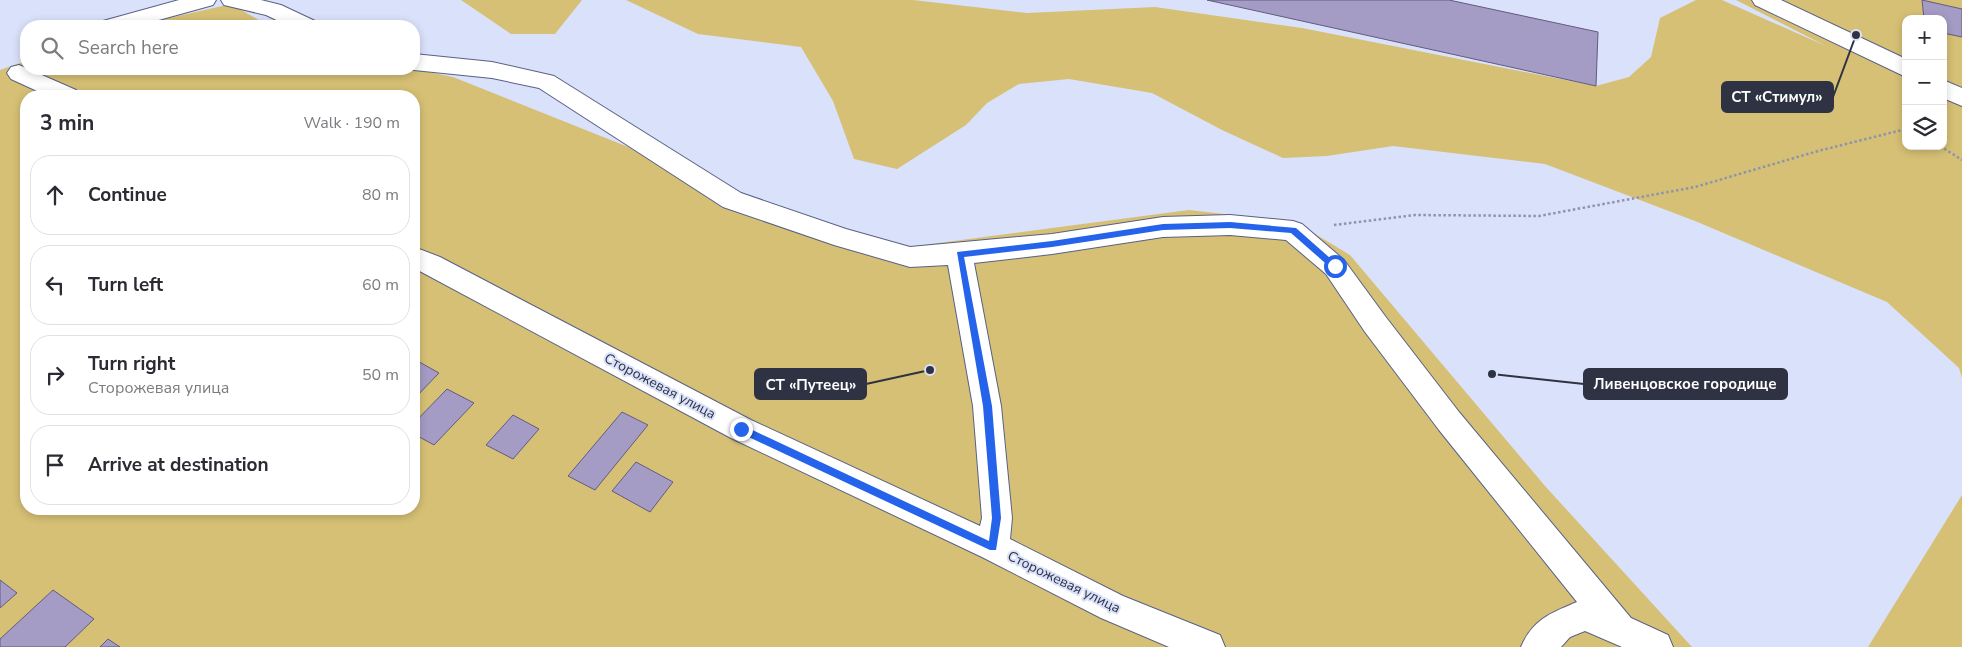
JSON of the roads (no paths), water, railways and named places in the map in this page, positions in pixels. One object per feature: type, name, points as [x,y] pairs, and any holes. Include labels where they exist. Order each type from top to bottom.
[{"type":"street","points":[[132,20],[204,0]]},
{"type":"street","points":[[232,0],[273,10],[294,20]]},
{"type":"street","points":[[1763,0],[1902,67]]},
{"type":"street","points":[[420,63],[492,70],[546,82],[732,200],[843,238],[910,256],[959,254],[1052,244],[1163,227],[1230,225],[1293,230],[1335,266],[1449,422],[1620,630]]},
{"type":"street","points":[[15,75],[53,90]]},
{"type":"street","points":[[1947,90],[1962,98]]},
{"type":"street","points":[[959,254],[987,406],[997,518],[993,547]]},
{"type":"street","name":"Сторожевая улица","points":[[420,260],[741,429],[993,547],[1112,607],[1208,647]]},
{"type":"street","points":[[1538,647],[1558,626],[1585,615],[1642,639],[1656,647]]},
{"type":"place","name":"СТ «Стимул»","points":[[1856,35]]},
{"type":"place","name":"СТ «Путеец»","points":[[930,370]]},
{"type":"place","name":"Ливенцовское городище","points":[[1492,374]]}]
